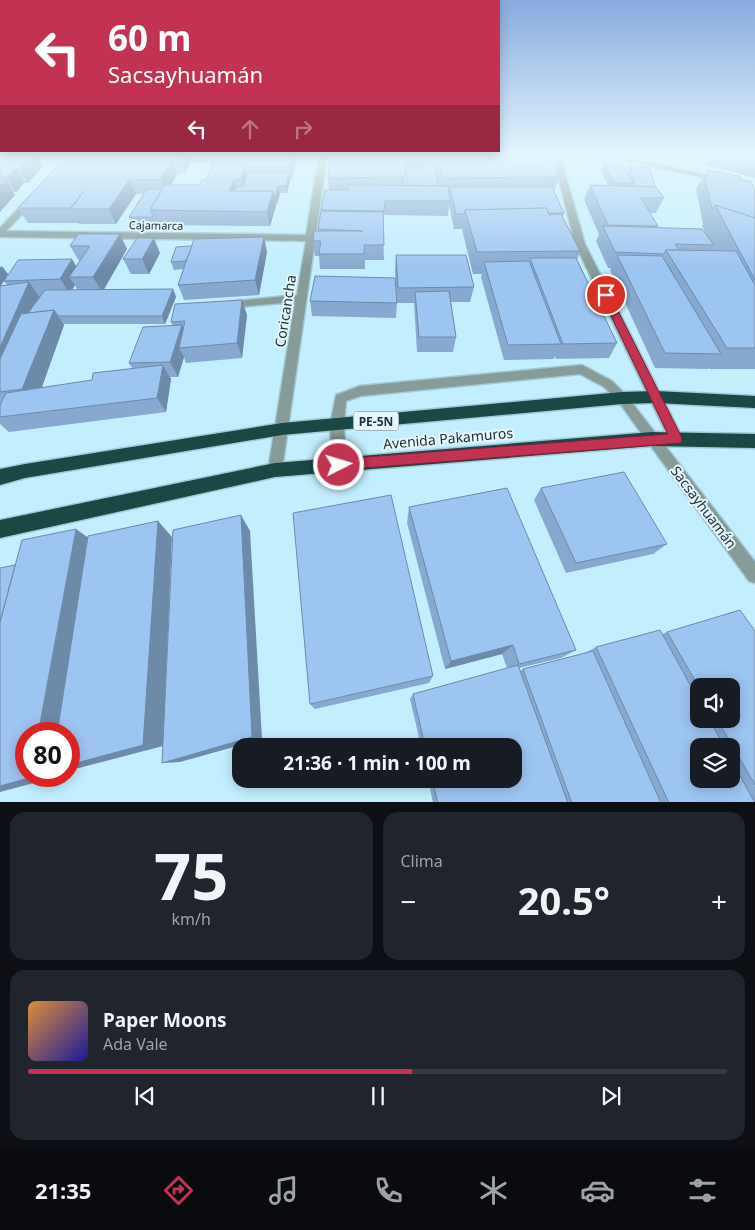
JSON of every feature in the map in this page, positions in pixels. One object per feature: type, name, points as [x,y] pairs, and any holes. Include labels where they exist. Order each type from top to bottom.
[{"type":"highway","name":"Avenida Pakamuros","points":[[0,476],[282,429],[622,398],[656,397],[755,402]]},
{"type":"highway","name":"Avenida Pakamuros","points":[[0,529],[275,470],[652,439],[755,441]]},
{"type":"street","points":[[0,234],[38,193]]},
{"type":"street","name":"Coricancha","points":[[275,470],[317,193]]},
{"type":"street","points":[[566,193],[580,244],[676,439]]},
{"type":"street","name":"Cajamarca","points":[[0,234],[311,238]]},
{"type":"street","points":[[215,306],[302,298]]},
{"type":"street","name":"Sacsayhuamán","points":[[337,424],[340,398],[360,391],[582,369],[608,384],[622,398],[755,575]]},
{"type":"street","points":[[337,424],[339,465]]},
{"type":"building","points":[[32,193],[82,193],[70,208],[18,208]]},
{"type":"building","points":[[82,193],[120,193],[109,209],[71,209]]},
{"type":"building","points":[[144,193],[159,193],[150,210],[152,217],[129,217]]},
{"type":"building","points":[[160,193],[272,193],[267,212],[150,210]]},
{"type":"building","points":[[324,193],[449,193],[450,201],[385,201],[384,211],[321,210]]},
{"type":"building","points":[[451,193],[555,193],[564,213],[549,213],[546,208],[465,210],[464,214],[456,214]]},
{"type":"building","points":[[594,193],[661,193],[664,198],[641,198],[658,226],[608,225]]},
{"type":"building","points":[[708,193],[755,193],[755,218],[715,205],[712,209]]},
{"type":"building","points":[[715,205],[755,218],[755,280]]},
{"type":"building","points":[[546,208],[549,215],[561,214],[580,251],[477,252],[465,210]]},
{"type":"building","points":[[321,211],[383,212],[384,245],[364,245],[364,254],[319,254],[321,241],[313,241],[314,231],[363,231],[318,229]]},
{"type":"building","points":[[603,226],[702,229],[714,245],[675,244],[679,250],[666,250],[664,254],[615,252]]},
{"type":"building","points":[[78,234],[120,234],[93,277],[69,277],[90,246],[70,246]]},
{"type":"building","points":[[264,237],[255,280],[178,285],[194,239]]},
{"type":"building","points":[[137,238],[154,238],[142,259],[123,259]]},
{"type":"building","points":[[192,246],[186,261],[171,262],[176,247]]},
{"type":"building","points":[[666,250],[736,251],[755,285],[755,348],[727,348]]},
{"type":"building","points":[[396,255],[466,255],[474,287],[398,288]]},
{"type":"building","points":[[617,255],[662,256],[721,354],[665,353]]},
{"type":"building","points":[[530,258],[576,258],[617,343],[563,344]]},
{"type":"building","points":[[72,259],[60,279],[4,281],[18,260]]},
{"type":"building","points":[[529,261],[561,344],[508,345],[484,262]]},
{"type":"building","points":[[315,276],[395,278],[397,303],[310,301]]},
{"type":"building","points":[[29,282],[0,347],[0,286]]},
{"type":"building","points":[[173,289],[162,316],[58,316],[54,310],[28,313],[45,290]]},
{"type":"building","points":[[449,291],[456,337],[419,337],[415,292]]},
{"type":"building","points":[[242,300],[237,343],[179,348],[185,321],[171,322],[175,304]]},
{"type":"building","points":[[54,310],[22,389],[0,392],[0,359],[21,314]]},
{"type":"building","points":[[182,325],[170,362],[129,363],[143,327]]},
{"type":"building","points":[[163,365],[157,398],[0,417],[0,405],[6,393],[92,380],[93,373]]},
{"type":"building","points":[[624,472],[667,544],[576,563],[541,488]]},
{"type":"building","points":[[507,488],[576,650],[519,664],[513,645],[451,661],[409,507]]},
{"type":"building","points":[[391,495],[433,676],[310,704],[293,513]]},
{"type":"building","points":[[241,515],[252,737],[232,738],[232,743],[162,763],[173,530]]},
{"type":"building","points":[[158,521],[143,745],[80,762],[80,722],[59,722],[88,536]]},
{"type":"building","points":[[76,529],[40,722],[15,722],[15,782],[0,786],[0,622],[22,540]]},
{"type":"building","points":[[15,565],[0,622],[0,568]]},
{"type":"building","points":[[740,610],[755,631],[755,785],[740,759],[740,738],[728,738],[722,728],[740,728],[740,678],[694,678],[667,632]]},
{"type":"building","points":[[660,630],[690,685],[690,728],[714,728],[720,738],[690,738],[690,788],[740,788],[740,776],[754,802],[669,802],[596,647]]},
{"type":"building","points":[[593,651],[661,802],[572,802],[523,669]]},
{"type":"building","points":[[518,665],[568,802],[438,802],[434,788],[522,788],[522,738],[423,738],[413,694]]},
{"type":"route","points":[[339,465],[652,439],[676,439],[606,295]]}]
